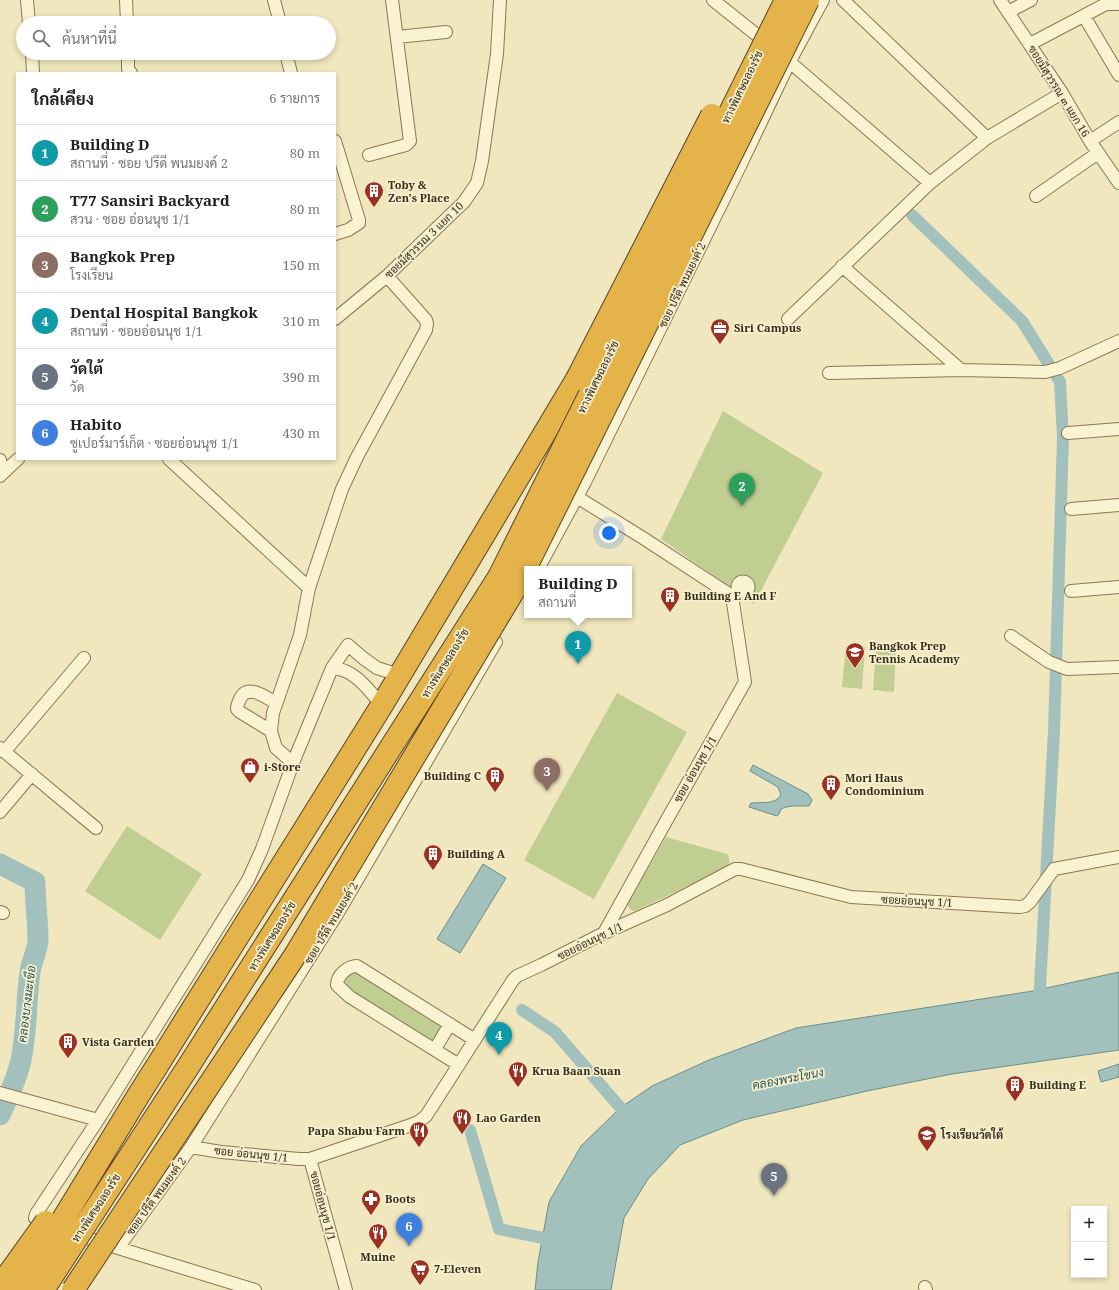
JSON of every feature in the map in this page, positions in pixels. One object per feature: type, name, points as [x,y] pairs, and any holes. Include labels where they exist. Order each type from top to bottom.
[{"type":"highway","points":[[0,1286],[138,1096],[158,1066],[382,705],[577,379],[722,94],[781,0]]},
{"type":"highway","name":"ทางพิเศษฉลองรัช","points":[[43,1290],[197,1054],[499,577],[786,0]]},
{"type":"highway","name":"ทางพิเศษฉลองรัช","points":[[526,566],[808,0]]},
{"type":"highway","name":"ทางพิเศษฉลองรัช","points":[[73,1290],[296,954],[524,571]]},
{"type":"highway","points":[[20,1290],[138,1096]]},
{"type":"street","points":[[27,0],[28,16]]},
{"type":"street","points":[[126,0],[127,16]]},
{"type":"street","points":[[274,0],[278,16]]},
{"type":"street","points":[[369,156],[406,146],[410,142],[392,0]]},
{"type":"street","name":"ซอยมีสุวรรณ 3 แยก 10","points":[[336,318],[387,276],[464,202],[477,183],[482,161],[497,54],[500,0]]},
{"type":"street","points":[[712,0],[790,61],[930,182]]},
{"type":"street","name":"ซอย ปรีดี พนมยงค์ 2","points":[[540,566],[577,497],[731,185],[790,61],[823,0]]},
{"type":"street","points":[[843,0],[987,138]]},
{"type":"street","name":"ซอยมีสุวรรณ ๓ แยก 16","points":[[1000,0],[1062,92],[1090,141],[1119,183]]},
{"type":"street","points":[[1008,12],[1031,0]]},
{"type":"street","points":[[1030,44],[1106,4],[1119,4]]},
{"type":"street","points":[[1084,16],[1119,75]]},
{"type":"street","points":[[397,37],[446,32]]},
{"type":"street","points":[[32,60],[33,72]]},
{"type":"street","points":[[128,60],[130,72]]},
{"type":"street","points":[[288,60],[291,72]]},
{"type":"street","points":[[788,319],[930,182],[987,138],[1062,92]]},
{"type":"street","points":[[1090,141],[1119,122]]},
{"type":"street","points":[[336,144],[359,220],[359,223],[356,226],[336,234]]},
{"type":"street","points":[[1036,196],[1098,153]]},
{"type":"street","points":[[842,266],[961,370]]},
{"type":"street","points":[[293,763],[276,748],[271,731],[276,703],[300,635],[309,588],[345,483],[357,457],[426,330],[426,320],[387,276]]},
{"type":"street","points":[[829,373],[961,370],[1045,372],[1060,368],[1119,341]]},
{"type":"street","points":[[1068,433],[1119,430]]},
{"type":"street","points":[[0,460],[1,475]]},
{"type":"street","points":[[1,475],[17,460]]},
{"type":"street","points":[[169,460],[309,588]]},
{"type":"street","name":"ซอย อ่อนนุช 1/1","points":[[577,497],[735,593],[745,682],[664,823],[604,933]]},
{"type":"street","points":[[1071,509],[1119,505]]},
{"type":"street","points":[[1070,591],[1119,587]]},
{"type":"street","name":"ซอย ปรีดี พนมยงค์ 2","points":[[118,1248],[191,1147],[339,911],[524,593]]},
{"type":"street","points":[[1011,636],[1049,662],[1067,669],[1119,667]]},
{"type":"street","name":"ซอย ปรีดี พนมยงค์ 2","points":[[255,1290],[118,1248],[38,1221],[35,1218],[36,1214],[98,1120],[248,880],[262,849],[293,763],[332,668],[348,645],[377,668],[398,676]]},
{"type":"street","points":[[84,658],[2,750],[96,828]]},
{"type":"street","points":[[332,668],[344,670],[354,677],[367,688],[382,705]]},
{"type":"street","points":[[271,731],[240,712],[237,709],[237,704],[243,694],[251,691],[276,703]]},
{"type":"street","points":[[0,812],[32,774]]},
{"type":"street","name":"ซอยอ่อนนุช 1/1","points":[[346,1290],[310,1159],[418,1122],[426,1116],[517,976],[604,933],[667,905],[735,869],[741,868],[851,897],[1016,907],[1028,905],[1052,871],[1058,868],[1119,857]]},
{"type":"street","points":[[459,1065],[350,997],[337,985],[337,982],[347,968],[357,966],[475,1040]]},
{"type":"street","points":[[434,1050],[450,1024]]},
{"type":"street","points":[[0,1093],[98,1120]]},
{"type":"street","name":"ซอย อ่อนนุช 1/1","points":[[191,1147],[221,1152],[292,1159],[310,1159]]},
{"type":"green space","points":[[723,411],[823,473],[754,604],[661,539]]},
{"type":"green space","points":[[846,646],[865,647],[862,689],[842,687]]},
{"type":"green space","points":[[876,650],[896,651],[894,692],[873,690]]},
{"type":"green space","points":[[617,693],[687,732],[594,899],[524,860]]},
{"type":"green space","points":[[127,826],[202,874],[160,940],[85,891]]},
{"type":"green space","points":[[666,837],[727,854],[729,860],[728,865],[726,868],[635,911],[631,910],[628,907],[628,903]]},
{"type":"green space","points":[[357,971],[445,1025],[434,1045],[346,990],[344,983],[348,972]]},
{"type":"water","points":[[753,765],[808,794],[812,800],[809,806],[787,807],[781,809],[777,816],[749,807],[751,803],[772,802],[781,795],[778,787],[750,771]]},
{"type":"water","points":[[483,864],[506,878],[460,953],[437,939]]},
{"type":"water","name":"คลองพระโขนง","points":[[1119,972],[1119,1050],[952,1074],[867,1091],[743,1120],[680,1145],[648,1179],[624,1218],[611,1290],[535,1290],[538,1262],[549,1202],[581,1146],[620,1108],[652,1086],[709,1060],[796,1028],[1033,991]]},
{"type":"water","points":[[1119,1064],[1119,1077],[1101,1082],[1098,1071]]},
{"type":"waterway","points":[[912,215],[1022,321],[1060,382],[1063,437],[1054,731],[1039,1005]]},
{"type":"waterway","name":"คลองบางมะเขือ","points":[[0,864],[35,882],[38,940],[30,972],[21,1060],[15,1081],[0,1115]]},
{"type":"waterway","points":[[522,1010],[555,1032],[631,1120]]},
{"type":"waterway","points":[[470,1130],[499,1229],[558,1241]]},
{"type":"place","name":"Toby & Zen's Place","points":[[374,208]]},
{"type":"place","name":"Siri Campus","points":[[720,345]]},
{"type":"place","name":"T77 Sansiri Backyard","points":[[742,506]]},
{"type":"place","name":"Building E And F","points":[[670,613]]},
{"type":"place","name":"Building D","points":[[578,664]]},
{"type":"place","name":"Bangkok Prep Tennis Academy","points":[[855,669]]},
{"type":"place","name":"i-Store","points":[[250,784]]},
{"type":"place","name":"Bangkok Prep","points":[[547,791]]},
{"type":"place","name":"Building C","points":[[495,793]]},
{"type":"place","name":"Mori Haus Condominium","points":[[831,801]]},
{"type":"place","name":"Building A","points":[[433,871]]},
{"type":"place","name":"Dental Hospital Bangkok","points":[[499,1055]]},
{"type":"place","name":"Vista Garden","points":[[68,1059]]},
{"type":"place","name":"Krua Baan Suan","points":[[518,1088]]},
{"type":"place","name":"Building E","points":[[1015,1102]]},
{"type":"place","name":"Lao Garden","points":[[462,1135]]},
{"type":"place","name":"Papa Shabu Farm","points":[[419,1148]]},
{"type":"place","name":"โรงเรียนวัดใต้","points":[[927,1152]]},
{"type":"place","name":"วัดใต้","points":[[774,1196]]},
{"type":"place","name":"Boots","points":[[371,1216]]},
{"type":"place","name":"Habito","points":[[409,1246]]},
{"type":"place","name":"Muine","points":[[378,1250]]},
{"type":"place","name":"7-Eleven","points":[[420,1286]]}]
